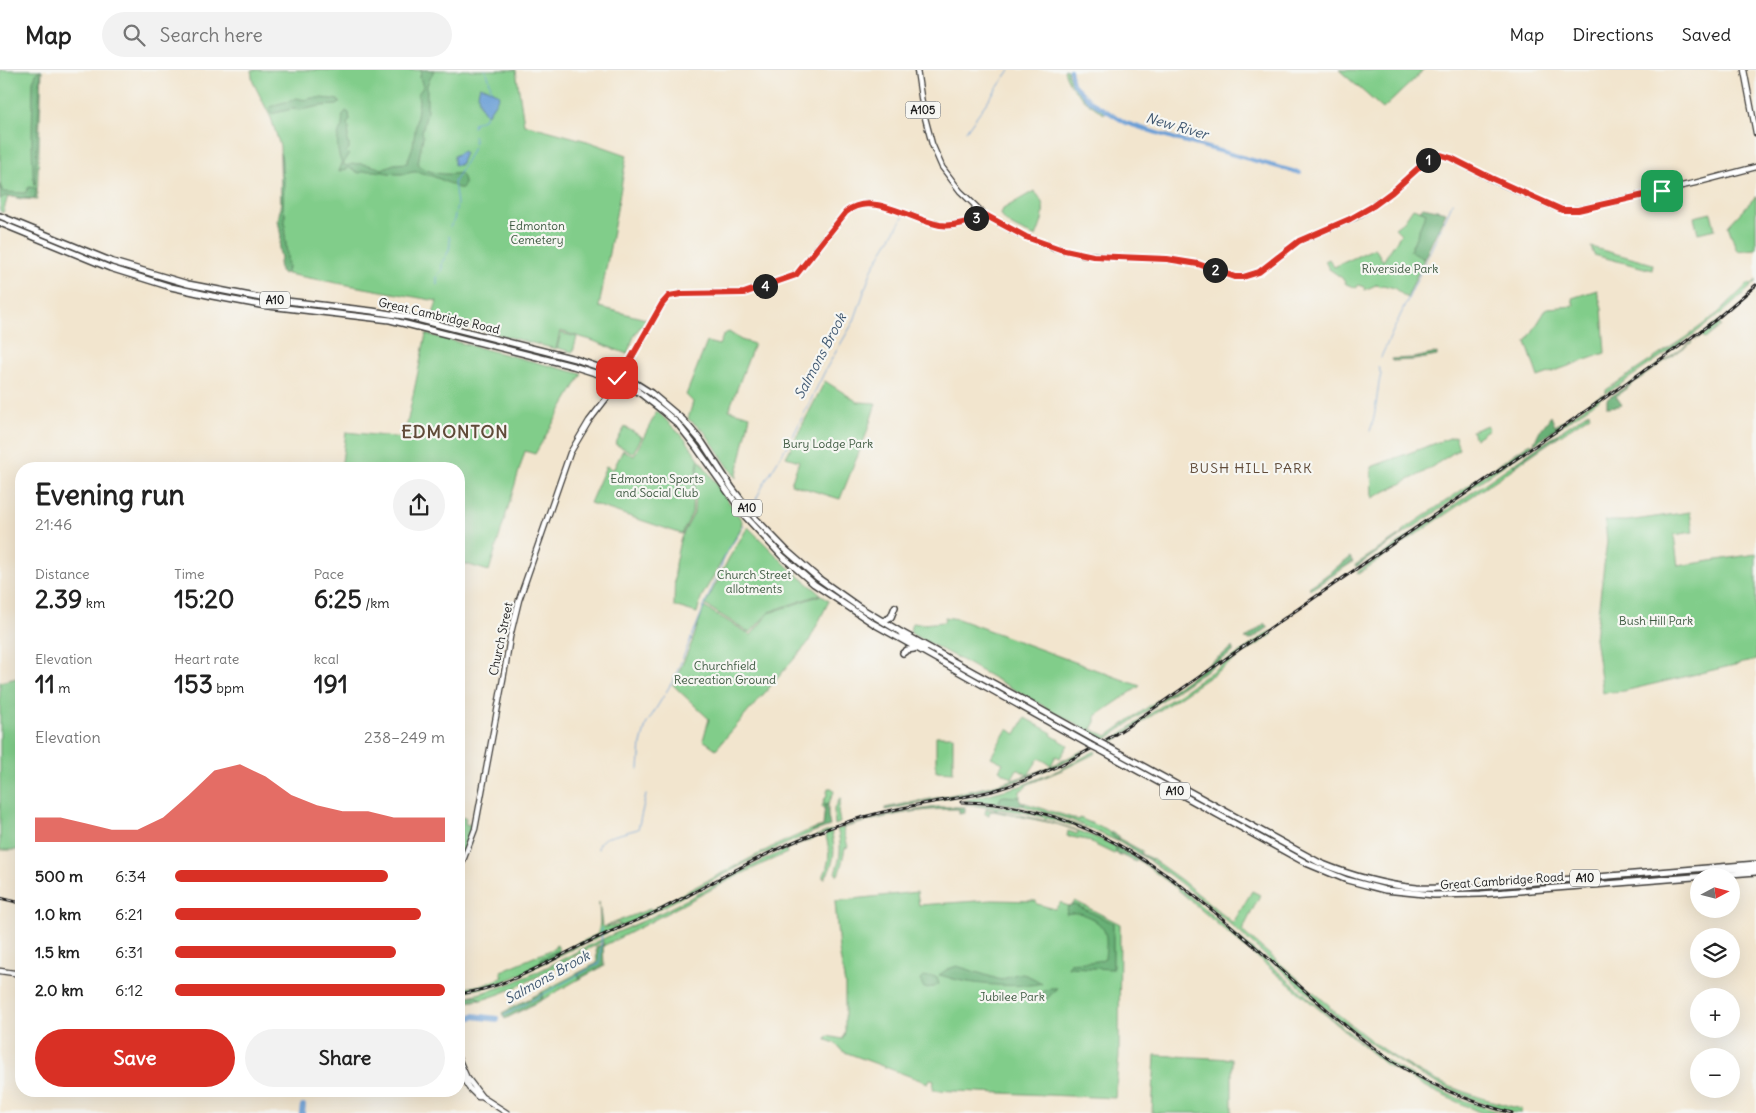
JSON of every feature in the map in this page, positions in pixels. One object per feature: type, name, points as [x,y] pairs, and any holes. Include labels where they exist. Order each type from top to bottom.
[{"type":"highway","name":"Great Cambridge Road","points":[[0,216],[113,262],[188,284],[261,298],[391,313],[557,355],[600,368],[604,372],[620,379]]},
{"type":"highway","name":"Great Cambridge Road","points":[[0,223],[110,268],[171,287],[260,305],[390,320],[620,379]]},
{"type":"highway","points":[[541,358],[543,351]]},
{"type":"highway","name":"A10","points":[[620,379],[663,410],[678,424],[696,446],[742,512],[782,556],[838,602],[904,642],[937,659]]},
{"type":"highway","name":"A10","points":[[620,379],[651,393],[683,420],[702,442],[744,504],[782,546],[818,578],[859,607],[899,630]]},
{"type":"highway","points":[[859,607],[869,616],[897,632],[904,642]]},
{"type":"highway","points":[[882,621],[891,617],[895,607]]},
{"type":"highway","name":"Great Cambridge Road","points":[[899,630],[1320,863],[1372,881],[1401,886],[1434,888],[1483,886],[1710,868],[1755,868]]},
{"type":"highway","points":[[899,630],[904,638],[937,659]]},
{"type":"highway","points":[[903,653],[909,649],[917,649]]},
{"type":"highway","name":"Great Cambridge Road","points":[[937,659],[1248,832],[1327,873],[1353,882],[1393,892],[1455,895],[1585,885],[1755,868]]},
{"type":"highway","name":"A10","points":[[1233,816],[1234,821],[1248,832]]},
{"type":"highway","name":"A10","points":[[1559,880],[1560,883],[1585,885]]},
{"type":"main road","name":"A105","points":[[917,70],[923,110],[936,154],[953,182],[975,206],[987,215],[1021,235],[1060,249],[1093,256],[1167,259],[1198,264],[1235,277],[1244,277],[1259,272],[1299,241],[1350,219],[1373,206],[1392,192],[1425,162],[1441,155],[1552,206],[1568,210],[1668,190],[1755,169]]},
{"type":"main road","points":[[1744,70],[1756,133]]},
{"type":"main road","name":"Church Street","points":[[465,855],[475,829],[510,637],[519,600],[570,452],[589,421],[609,395],[609,389],[620,379],[659,308],[669,296],[692,292],[740,293],[783,281],[796,275],[851,208],[863,205],[876,206],[904,212],[940,225],[959,224],[987,215]]},
{"type":"main road","points":[[972,220],[975,206]]},
{"type":"main road","points":[[0,971],[15,973]]},
{"type":"main road","points":[[465,1074],[482,1097]]},
{"type":"main road","points":[[465,1082],[478,1097],[482,1097],[507,1113]]},
{"type":"green space","points":[[0,70],[42,70],[37,200],[8,196],[3,213],[0,211]]},
{"type":"green space","points":[[41,70],[35,185],[32,141],[33,81],[37,72]]},
{"type":"green space","name":"Edmonton Cemetery","points":[[251,70],[516,70],[524,124],[587,141],[627,155],[599,307],[646,319],[635,334],[627,354],[591,340],[560,331],[556,349],[432,318],[437,301],[287,274],[281,204],[280,146],[271,118],[253,82]]},
{"type":"green space","points":[[421,70],[434,70],[427,85],[427,113],[422,131],[423,137],[418,163],[420,167],[429,171],[444,174],[460,173],[464,180],[463,188],[418,172],[396,174],[365,171],[359,173],[350,168],[339,171],[342,164],[339,153],[339,132],[346,111],[349,113],[350,120],[347,124],[349,129],[347,143],[349,144],[349,149],[346,152],[349,155],[343,164],[347,166],[364,164],[382,169],[394,164],[407,163],[413,146],[419,101],[418,94],[423,87],[420,77]]},
{"type":"green space","points":[[1064,70],[1067,70],[1076,90],[1105,112],[1104,114],[1074,90]]},
{"type":"green space","points":[[1339,70],[1424,70],[1383,109]]},
{"type":"green space","points":[[297,98],[304,100],[314,98],[330,99],[338,100],[340,103],[300,110],[292,109],[271,114],[269,108]]},
{"type":"green space","points":[[280,153],[284,180],[283,210],[285,213],[288,267],[287,272],[283,274],[280,271],[279,262],[281,258],[279,250],[281,237],[278,220],[281,204]]},
{"type":"green space","points":[[0,184],[3,192],[25,193],[29,187],[36,188],[35,199],[5,196],[0,199]]},
{"type":"green space","points":[[1034,191],[1039,196],[1043,207],[1041,225],[1036,237],[1011,225],[1001,214],[1003,209]]},
{"type":"green space","points":[[1756,196],[1756,249],[1737,251],[1728,226]]},
{"type":"green space","points":[[1423,207],[1446,212],[1424,259],[1410,251],[1426,213],[1420,210]]},
{"type":"green space","name":"Riverside Park","points":[[1413,208],[1427,213],[1410,251],[1424,259],[1407,298],[1394,288],[1383,285],[1380,287],[1378,284],[1365,290],[1364,287],[1358,285],[1356,288],[1346,284],[1342,278],[1329,269],[1325,261],[1329,259],[1334,267],[1375,248],[1383,261],[1401,234],[1395,228],[1404,221]]},
{"type":"green space","points":[[1711,213],[1715,229],[1698,233],[1694,217]]},
{"type":"green space","points":[[1591,247],[1653,264],[1652,270],[1594,255]]},
{"type":"green space","points":[[1756,280],[1756,282],[1728,308],[1693,335],[1606,394],[1606,390],[1717,314],[1749,283],[1751,285]]},
{"type":"green space","points":[[1597,290],[1602,308],[1605,353],[1538,377],[1526,342],[1547,308],[1574,306],[1572,298]]},
{"type":"green space","points":[[1718,322],[1721,326],[1705,339],[1702,336],[1695,340]]},
{"type":"green space","points":[[729,332],[741,340],[754,344],[729,410],[750,416],[736,478],[704,431],[688,419],[693,402],[686,395],[707,342],[719,345],[724,334]]},
{"type":"green space","points":[[561,333],[577,337],[573,352],[557,348]]},
{"type":"green space","points":[[426,334],[582,374],[535,454],[525,451],[489,571],[465,564],[465,462],[342,462],[346,432],[404,438]]},
{"type":"green space","points":[[1692,341],[1635,382],[1633,382]]},
{"type":"green space","points":[[1437,353],[1437,356],[1414,360],[1392,361],[1391,359],[1414,358]]},
{"type":"green space","name":"Bury Lodge Park","points":[[825,381],[858,402],[876,403],[866,435],[840,499],[791,484],[799,461],[786,457]]},
{"type":"green space","points":[[1635,382],[1616,396],[1622,405],[1607,407],[1607,399]]},
{"type":"green space","points":[[1603,394],[1600,399],[1551,433],[1552,430]]},
{"type":"green space","name":"Edmonton Sports and Social Club","points":[[657,411],[686,440],[699,459],[693,492],[692,513],[682,534],[590,503],[606,466],[613,470],[623,450],[634,456]]},
{"type":"green space","points":[[1589,412],[1590,415],[1559,436],[1557,434]]},
{"type":"green space","points":[[1574,414],[1552,430],[1551,433],[1501,467],[1497,466],[1530,443],[1533,445],[1539,432],[1551,416],[1555,426]]},
{"type":"green space","points":[[1487,425],[1489,429],[1475,439],[1472,431]]},
{"type":"green space","points":[[625,427],[642,437],[633,453],[615,444]]},
{"type":"green space","points":[[1557,434],[1559,436],[1515,467],[1513,464]]},
{"type":"green space","points":[[1455,436],[1459,449],[1421,474],[1372,498],[1371,467]]},
{"type":"green space","name":"Church Street allotments","points":[[699,459],[742,521],[741,528],[701,598],[697,613],[674,606],[675,564],[680,540],[694,513]]},
{"type":"green space","points":[[1513,464],[1515,467],[1358,574],[1357,572]]},
{"type":"green space","points":[[1497,466],[1501,467],[1404,534],[1402,531]]},
{"type":"green space","name":"Bush Hill Park","points":[[1690,512],[1693,532],[1674,535],[1678,566],[1756,554],[1756,660],[1624,691],[1603,693],[1595,638],[1607,541],[1605,521],[1627,521]]},
{"type":"green space","name":"Church Street allotments","points":[[748,527],[789,568],[821,594],[769,612],[750,633],[705,605],[729,558]]},
{"type":"green space","points":[[1404,534],[1356,567],[1355,565]]},
{"type":"green space","points":[[1350,557],[1353,562],[1310,589],[1309,587]]},
{"type":"green space","name":"Churchfield Recreation Ground","points":[[821,595],[829,601],[808,643],[716,749],[703,740],[709,719],[673,685],[692,642],[704,607],[751,635],[769,613]]},
{"type":"green space","points":[[945,617],[958,619],[1140,686],[1096,716],[1096,722],[1092,729],[1090,728],[1088,731],[912,634],[910,631],[912,623],[944,622]]},
{"type":"green space","points":[[1265,623],[1269,627],[1251,640],[1245,639]]},
{"type":"green space","points":[[1271,631],[1273,634],[1111,743],[1109,742]]},
{"type":"green space","points":[[1233,647],[1233,652],[1161,701],[1158,700]]},
{"type":"green space","points":[[15,678],[15,850],[0,850],[0,682]]},
{"type":"green space","points":[[1158,700],[1161,701],[1105,740],[1089,732],[1091,729],[1107,736]]},
{"type":"green space","points":[[1025,718],[1052,733],[1051,735],[1068,745],[1060,758],[1056,756],[1051,765],[1039,758],[1028,775],[1017,769],[1012,778],[999,770],[1003,763],[991,757],[1007,729],[1016,734]]},
{"type":"green space","points":[[936,736],[953,736],[953,772],[936,771]]},
{"type":"green space","points":[[1084,750],[1080,755],[1057,766],[1011,783],[973,793],[885,810],[885,808],[957,794],[1010,781],[1042,770]]},
{"type":"green space","points":[[1095,751],[1096,753],[1062,770],[1026,785],[1020,791],[1020,797],[1009,797],[999,800],[999,803],[962,801],[1020,786],[1059,770]]},
{"type":"green space","points":[[828,788],[832,788],[834,792],[828,805],[825,804],[824,809],[822,807]]},
{"type":"green space","points":[[1001,797],[1020,797],[1020,802],[1025,803],[1023,806],[999,803]]},
{"type":"green space","points":[[840,798],[838,811],[840,823],[835,825],[834,809]]},
{"type":"green space","points":[[1025,803],[1079,820],[1080,818],[1106,830],[1119,842],[1071,820],[1023,806]]},
{"type":"green space","points":[[825,804],[828,805],[830,826],[813,832],[812,829],[823,826]]},
{"type":"green space","points":[[965,804],[981,804],[1027,810],[1057,818],[1086,829],[1027,813]]},
{"type":"green space","points":[[937,807],[965,807],[965,813],[959,814],[959,809],[929,810],[900,814],[842,827],[890,814]]},
{"type":"green space","points":[[986,809],[1056,824],[993,811],[989,812],[989,815],[985,814]]},
{"type":"green space","points":[[465,824],[472,825],[465,847]]},
{"type":"green space","points":[[1058,824],[1084,833],[1100,839],[1116,846],[1116,853],[1114,854],[1091,843],[1091,841],[1067,836],[1068,831],[1077,834],[1078,831]]},
{"type":"green space","points":[[843,828],[848,847],[845,848],[838,875],[835,873],[840,851],[837,829]]},
{"type":"green space","points":[[812,829],[813,832],[757,857],[657,910],[572,949],[571,947],[598,934],[600,923],[599,902],[602,926],[605,927],[621,925],[617,923],[605,926],[651,910],[772,847]]},
{"type":"green space","points":[[831,830],[834,855],[831,867],[825,878],[823,878],[823,874],[827,868],[829,854],[825,834],[789,848]]},
{"type":"green space","points":[[1111,832],[1142,851],[1141,854],[1152,859],[1150,861],[1119,842],[1111,835]]},
{"type":"green space","points":[[1116,846],[1145,863],[1145,865],[1138,860],[1136,862],[1116,853]]},
{"type":"green space","points":[[786,849],[787,853],[740,875],[603,946],[603,941],[510,990],[481,1000],[476,995],[468,996],[518,981],[602,939],[660,913]]},
{"type":"green space","points":[[1152,859],[1180,879],[1233,923],[1252,891],[1260,895],[1242,931],[1329,1007],[1378,1046],[1410,1067],[1436,1081],[1464,1092],[1521,1109],[1521,1113],[1501,1110],[1470,1098],[1424,1077],[1382,1051],[1342,1022],[1229,923],[1150,861]]},
{"type":"green space","points":[[1145,863],[1186,893],[1375,1053],[1434,1088],[1501,1113],[1477,1111],[1431,1090],[1385,1064],[1175,887],[1145,865]]},
{"type":"green space","points":[[1690,872],[1690,875],[1669,877],[1666,874]]},
{"type":"green space","name":"Jubilee Park","points":[[917,892],[919,905],[992,900],[1036,901],[1037,904],[1055,909],[1061,902],[1071,907],[1075,901],[1120,924],[1119,1056],[1115,1098],[933,1090],[934,1080],[930,1079],[928,1083],[842,1051],[835,1043],[826,1040],[827,1036],[843,1039],[845,1032],[845,985],[839,950],[835,901]]},
{"type":"green space","points":[[1076,905],[1113,923],[1113,969],[1068,967],[1070,963],[1093,962],[1105,958],[1106,939],[1100,925],[1080,913],[1066,914],[1068,906]]},
{"type":"green space","points":[[603,944],[604,966],[579,979],[578,973],[597,963],[596,947]]},
{"type":"green space","points":[[557,945],[559,950],[541,959],[542,964],[491,986],[465,991],[465,988],[487,984],[503,977],[501,971],[555,948]]},
{"type":"green space","points":[[571,947],[572,949],[542,964],[541,959],[559,950],[560,953]]},
{"type":"green space","points":[[957,966],[1001,980],[1013,975],[1022,974],[1042,983],[1012,986],[967,982],[939,975]]},
{"type":"green space","points":[[578,973],[579,979],[542,1000],[542,992]]},
{"type":"green space","points":[[933,976],[937,978],[939,984],[934,987],[924,988],[920,980],[923,977]]},
{"type":"green space","points":[[1051,988],[1057,988],[1044,1002],[1038,1001],[1037,995]]},
{"type":"green space","points":[[542,992],[542,1000],[505,1019],[502,1013]]},
{"type":"green space","points":[[476,995],[481,1000],[465,1002],[465,996]]},
{"type":"green space","points":[[1155,1055],[1232,1059],[1232,1113],[1152,1113]]},
{"type":"water","points":[[480,86],[498,94],[499,97],[487,115],[479,101]]},
{"type":"water","points":[[463,151],[465,153],[460,165],[454,165],[454,156]]},
{"type":"waterway","points":[[485,70],[489,78],[491,90]]},
{"type":"waterway","name":"Salmons Brook","points":[[966,131],[1010,70]]},
{"type":"waterway","name":"New River","points":[[1070,70],[1073,84],[1090,101],[1126,123],[1179,140],[1300,173]]},
{"type":"waterway","points":[[473,127],[474,123],[485,118],[486,113]]},
{"type":"waterway","points":[[450,227],[454,220],[457,204],[454,182],[474,145],[474,136]]},
{"type":"waterway","points":[[1381,357],[1453,202]]},
{"type":"waterway","name":"Salmons Brook","points":[[755,506],[757,497],[766,480],[793,436],[827,367],[854,321],[872,269],[903,217]]},
{"type":"waterway","points":[[437,285],[437,276],[442,270],[442,262],[450,247],[449,236]]},
{"type":"waterway","points":[[1370,431],[1381,374],[1378,367]]},
{"type":"waterway","name":"Salmons Brook","points":[[639,769],[641,744],[646,725],[674,679],[727,552],[744,526]]},
{"type":"waterway","name":"Salmons Brook","points":[[598,849],[599,843],[605,838],[638,829],[646,795]]},
{"type":"waterway","name":"Salmons Brook","points":[[503,1016],[600,963],[602,928]]},
{"type":"waterway","name":"Salmons Brook","points":[[465,1021],[473,1016],[497,1019]]},
{"type":"waterway","name":"Salmons Brook","points":[[302,1113],[303,1106]]},
{"type":"railway","points":[[465,993],[508,981],[594,939],[664,908],[775,850],[813,834],[883,812],[992,791],[1046,772],[1080,755],[1128,726],[1677,348],[1714,321],[1756,285]]},
{"type":"railway","points":[[961,802],[1015,807],[1065,820],[1112,841],[1156,868],[1198,898],[1344,1024],[1381,1053],[1419,1077],[1449,1091],[1512,1113]]},
{"type":"railway","points":[[0,898],[15,902]]},
{"type":"district","name":"EDMONTON","points":[[455,432]]},
{"type":"district","name":"BUSH HILL PARK","points":[[1251,468]]},
{"type":"route","points":[[617,378],[629,362],[651,321],[669,296],[692,292],[744,293],[796,275],[846,212],[860,205],[891,208],[940,225],[959,224],[985,215],[1026,237],[1060,249],[1093,256],[1164,258],[1198,264],[1238,277],[1257,272],[1299,241],[1356,217],[1383,199],[1425,162],[1436,156],[1441,155],[1451,158],[1562,210],[1578,210],[1662,191]]}]
